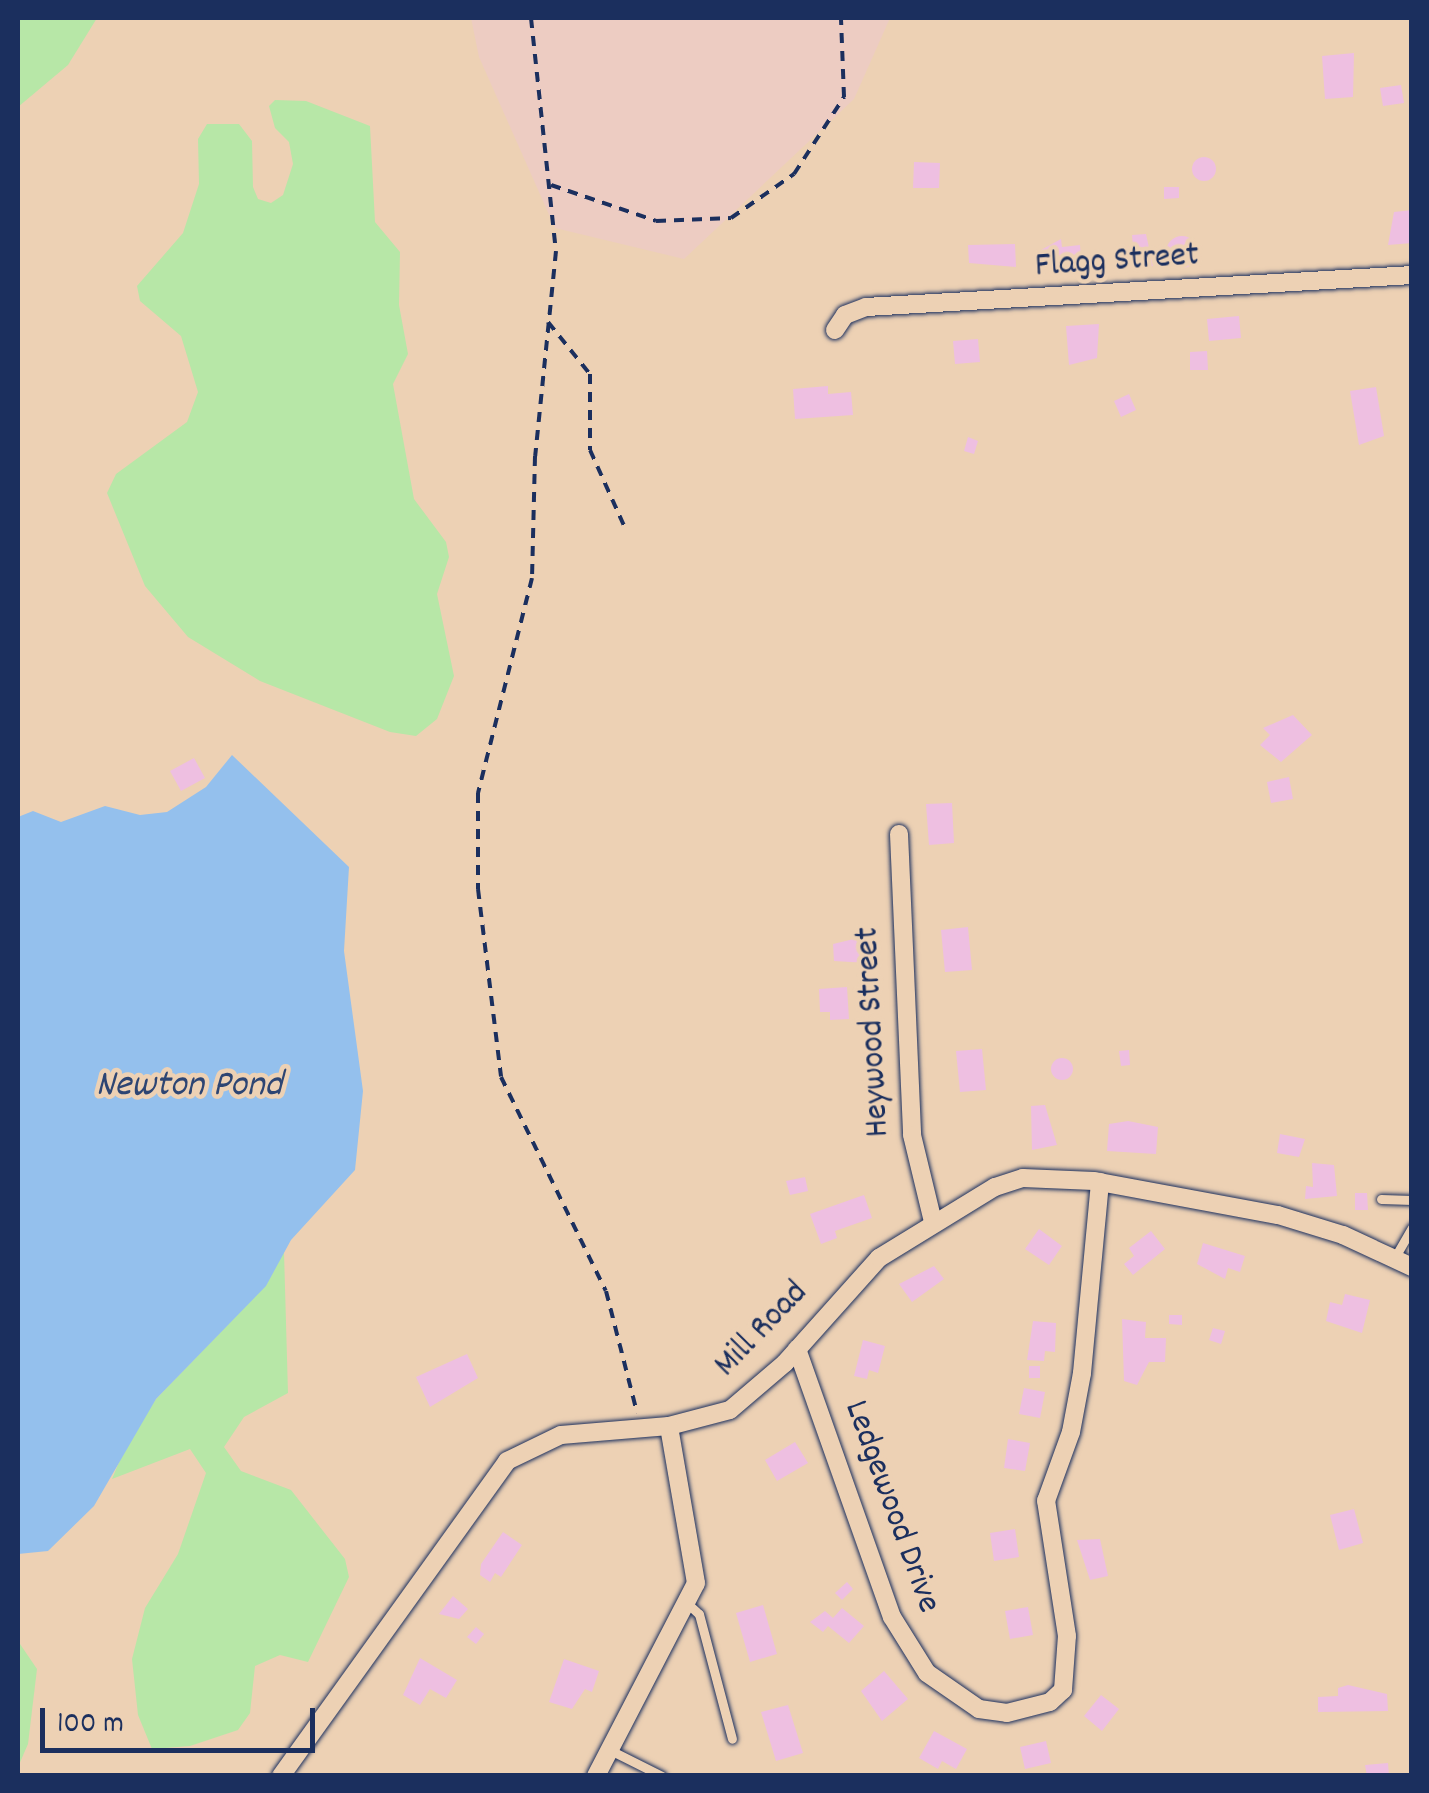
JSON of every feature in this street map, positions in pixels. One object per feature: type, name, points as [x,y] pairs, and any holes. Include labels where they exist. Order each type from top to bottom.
[{"type":"street","name":"Flagg Street","points":[[835,330],[845,315],[866,307],[1412,274]]},
{"type":"street","name":"Heywood Street","points":[[899,834],[912,1135],[933,1222]]},
{"type":"street","name":"Mill Road","points":[[281,1776],[507,1460],[560,1435],[669,1426],[730,1410],[797,1349],[845,1288],[933,1222],[1023,1178],[1100,1182],[1278,1215],[1403,1262]]},
{"type":"street","name":"Ledgewood Drive","points":[[797,1349],[892,1617],[926,1673],[979,1709],[1007,1713],[1050,1702],[1062,1690],[1067,1636],[1046,1502],[1071,1432],[1082,1373],[1100,1182]]},
{"type":"street","points":[[596,1776],[606,1748],[696,1583],[669,1426]]},
{"type":"lane","points":[[1381,1199],[1412,1200]]},
{"type":"lane","points":[[1403,1262],[1412,1228]]},
{"type":"lane","points":[[685,1602],[699,1614],[732,1739]]},
{"type":"lane","points":[[606,1748],[662,1776]]},
{"type":"path","points":[[531,18],[556,251],[534,456],[532,578],[478,793],[478,888],[501,1077],[606,1291],[633,1380],[640,1430]]},
{"type":"path","points":[[551,185],[656,222],[731,218],[794,174],[844,97],[842,18]]},
{"type":"path","points":[[548,322],[590,374],[590,450],[625,528]]},
{"type":"shaded area","points":[[471,18],[890,18],[854,99],[684,259],[555,228],[479,57]]},
{"type":"green space","points":[[18,18],[97,18],[68,65],[18,107]]},
{"type":"green space","points":[[275,100],[306,101],[370,126],[375,222],[400,252],[399,305],[408,354],[393,384],[414,499],[446,542],[449,557],[437,594],[454,676],[437,719],[416,736],[390,732],[260,681],[188,637],[145,586],[107,493],[116,474],[187,422],[198,392],[181,336],[140,301],[137,286],[183,233],[199,184],[198,139],[207,124],[239,124],[252,141],[253,187],[258,199],[271,203],[283,195],[293,164],[289,142],[275,128],[269,106]]},
{"type":"green space","points":[[284,1252],[288,1393],[244,1417],[224,1447],[241,1471],[291,1490],[345,1559],[349,1577],[308,1662],[280,1655],[255,1666],[250,1713],[238,1730],[190,1746],[152,1749],[138,1715],[132,1659],[145,1608],[178,1554],[206,1473],[190,1449],[112,1479],[129,1438],[156,1399],[266,1285]]},
{"type":"green space","points":[[18,1641],[37,1669],[28,1744],[18,1767]]},
{"type":"water","name":"Newton Pond","points":[[232,755],[349,867],[344,951],[363,1091],[355,1170],[291,1240],[266,1286],[156,1399],[94,1506],[48,1551],[18,1554],[18,817],[33,811],[61,822],[105,806],[140,815],[167,812],[206,787]]},
{"type":"building","points":[[1354,53],[1353,97],[1325,99],[1322,56]]},
{"type":"building","points":[[1401,85],[1404,103],[1383,106],[1380,88]]},
{"type":"building","points":[[1204,157],[1216,169],[1204,181],[1192,169]]},
{"type":"building","points":[[914,162],[940,163],[939,188],[913,188]]},
{"type":"building","points":[[1164,187],[1179,187],[1179,198],[1164,199]]},
{"type":"building","points":[[1412,210],[1412,243],[1388,245],[1394,212]]},
{"type":"building","points":[[1146,234],[1153,266],[1128,268],[1126,247],[1133,246],[1132,235]]},
{"type":"building","points":[[1182,236],[1193,241],[1198,252],[1193,263],[1182,268],[1171,263],[1166,252],[1171,241]]},
{"type":"building","points":[[1061,239],[1062,247],[1080,245],[1082,270],[1054,272],[1053,264],[1042,265],[1041,250]]},
{"type":"building","points":[[1015,244],[1016,267],[969,263],[968,245]]},
{"type":"building","points":[[1239,316],[1241,338],[1209,341],[1207,319]]},
{"type":"building","points":[[1099,324],[1097,358],[1069,365],[1066,326]]},
{"type":"building","points":[[978,339],[980,362],[955,364],[953,341]]},
{"type":"building","points":[[1207,351],[1208,370],[1190,370],[1190,352]]},
{"type":"building","points":[[828,386],[828,394],[851,392],[853,415],[795,419],[793,389]]},
{"type":"building","points":[[1376,387],[1384,436],[1359,445],[1350,391]]},
{"type":"building","points":[[1129,394],[1136,410],[1121,417],[1114,401]]},
{"type":"building","points":[[968,437],[978,441],[974,454],[964,451]]},
{"type":"building","points":[[1293,715],[1312,735],[1281,762],[1260,745],[1270,735],[1263,728]]},
{"type":"building","points":[[194,758],[205,778],[181,791],[170,771]]},
{"type":"building","points":[[1289,777],[1293,799],[1271,803],[1267,782]]},
{"type":"building","points":[[952,803],[954,843],[929,845],[926,804]]},
{"type":"building","points":[[968,927],[972,970],[945,972],[941,930]]},
{"type":"building","points":[[870,938],[868,963],[834,961],[833,944]]},
{"type":"building","points":[[847,987],[849,1019],[830,1020],[830,1012],[820,1012],[819,989]]},
{"type":"building","points":[[982,1049],[986,1090],[960,1092],[956,1051]]},
{"type":"building","points":[[1129,1050],[1130,1065],[1121,1066],[1119,1051]]},
{"type":"building","points":[[1062,1058],[1070,1061],[1070,1077],[1062,1080],[1054,1077],[1051,1069],[1054,1061]]},
{"type":"building","points":[[1045,1105],[1057,1145],[1032,1150],[1031,1106]]},
{"type":"building","points":[[1128,1121],[1158,1127],[1156,1154],[1107,1151],[1109,1124]]},
{"type":"building","points":[[1280,1134],[1305,1139],[1299,1157],[1277,1153]]},
{"type":"building","points":[[1312,1163],[1334,1165],[1337,1196],[1305,1199],[1306,1186],[1313,1187]]},
{"type":"building","points":[[805,1177],[808,1191],[790,1195],[786,1181]]},
{"type":"building","points":[[1355,1193],[1367,1193],[1368,1210],[1355,1210]]},
{"type":"building","points":[[864,1195],[872,1218],[835,1231],[837,1238],[821,1244],[810,1214]]},
{"type":"building","points":[[1039,1229],[1062,1246],[1049,1265],[1025,1249]]},
{"type":"building","points":[[1151,1231],[1165,1249],[1133,1275],[1124,1264],[1134,1256],[1129,1248]]},
{"type":"building","points":[[1203,1243],[1245,1256],[1240,1272],[1228,1268],[1225,1279],[1197,1264]]},
{"type":"building","points":[[934,1266],[944,1279],[912,1302],[899,1284]]},
{"type":"building","points":[[1345,1294],[1370,1300],[1362,1333],[1326,1321],[1330,1302],[1342,1305]]},
{"type":"building","points":[[1169,1315],[1182,1315],[1182,1325],[1169,1324]]},
{"type":"building","points":[[1122,1319],[1146,1322],[1145,1338],[1166,1338],[1165,1362],[1149,1362],[1137,1385],[1124,1381]]},
{"type":"building","points":[[1033,1321],[1056,1323],[1055,1352],[1045,1351],[1044,1361],[1027,1360]]},
{"type":"building","points":[[1213,1328],[1225,1331],[1221,1344],[1209,1340]]},
{"type":"building","points":[[863,1340],[885,1346],[878,1373],[869,1370],[867,1379],[854,1376]]},
{"type":"building","points":[[467,1354],[478,1378],[430,1407],[416,1377]]},
{"type":"building","points":[[1029,1366],[1040,1366],[1040,1378],[1029,1378]]},
{"type":"building","points":[[1024,1388],[1045,1392],[1040,1418],[1019,1414]]},
{"type":"building","points":[[1008,1439],[1030,1443],[1025,1471],[1004,1468]]},
{"type":"building","points":[[795,1442],[808,1463],[777,1481],[765,1460]]},
{"type":"building","points":[[1354,1509],[1363,1543],[1339,1550],[1330,1515]]},
{"type":"building","points":[[1015,1529],[1019,1557],[994,1561],[990,1533]]},
{"type":"building","points":[[503,1532],[522,1545],[501,1577],[495,1573],[490,1582],[480,1575],[481,1564]]},
{"type":"building","points":[[1100,1539],[1108,1576],[1090,1580],[1077,1540]]},
{"type":"building","points":[[847,1582],[853,1589],[842,1600],[835,1593]]},
{"type":"building","points":[[453,1596],[468,1609],[459,1619],[439,1614]]},
{"type":"building","points":[[763,1605],[777,1654],[750,1662],[736,1613]]},
{"type":"building","points":[[1028,1607],[1033,1635],[1010,1639],[1005,1611]]},
{"type":"building","points":[[842,1608],[864,1626],[849,1643],[828,1626],[823,1632],[810,1622],[825,1611],[833,1618]]},
{"type":"building","points":[[476,1627],[484,1634],[476,1644],[467,1637]]},
{"type":"building","points":[[420,1658],[457,1680],[446,1698],[430,1689],[420,1705],[403,1695]]},
{"type":"building","points":[[564,1659],[599,1671],[592,1692],[585,1689],[572,1709],[549,1702]]},
{"type":"building","points":[[884,1671],[908,1699],[882,1721],[861,1691]]},
{"type":"building","points":[[1348,1685],[1387,1694],[1388,1711],[1318,1712],[1318,1697],[1338,1696],[1338,1688]]},
{"type":"building","points":[[1101,1695],[1119,1709],[1102,1731],[1084,1716]]},
{"type":"building","points":[[788,1705],[803,1753],[776,1761],[761,1712]]},
{"type":"building","points":[[934,1731],[967,1749],[956,1769],[942,1761],[938,1769],[919,1758]]},
{"type":"building","points":[[1046,1741],[1051,1763],[1025,1769],[1020,1747]]},
{"type":"building","points":[[1388,1763],[1389,1776],[1367,1776],[1365,1765]]}]
